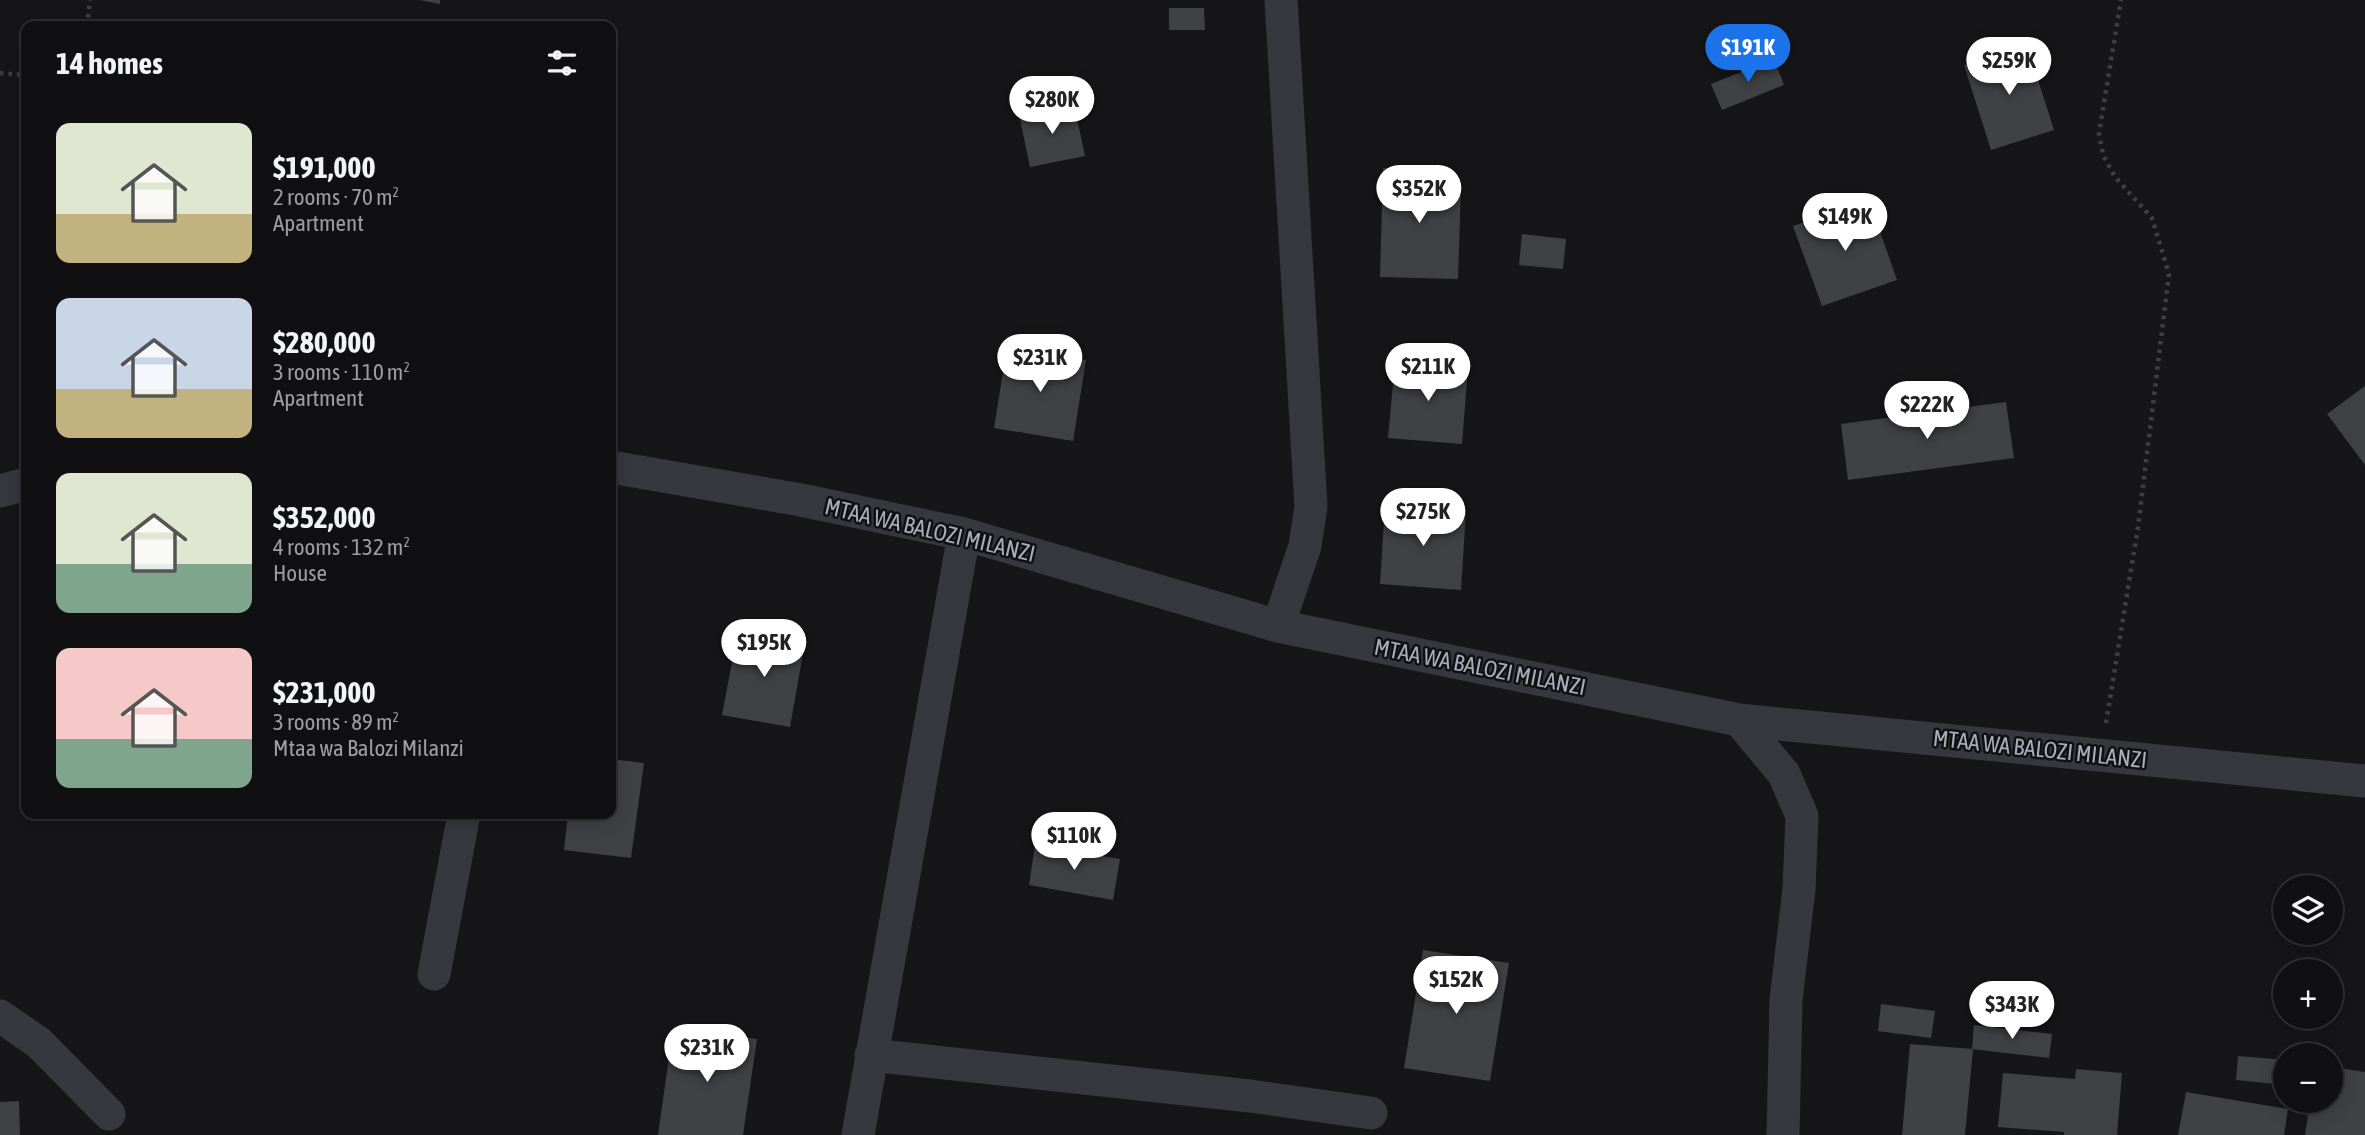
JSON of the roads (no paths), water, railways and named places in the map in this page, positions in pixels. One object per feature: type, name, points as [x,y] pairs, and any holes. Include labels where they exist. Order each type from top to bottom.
[{"type":"street","points":[[1278,626],[1305,546],[1311,507],[1281,0]]},
{"type":"street","name":"MTAA WA BALOZI MILANZI","points":[[616,468],[801,500],[964,534],[1278,626],[1739,720],[2365,780]]},
{"type":"street","points":[[0,491],[21,485]]},
{"type":"street","points":[[858,1135],[964,534]]},
{"type":"street","points":[[1739,720],[1784,774],[1802,816],[1799,889],[1786,1000],[1783,1135]]},
{"type":"street","points":[[434,974],[463,819]]},
{"type":"street","points":[[0,1016],[39,1043],[109,1114]]},
{"type":"street","points":[[872,1055],[1209,1091],[1371,1113]]}]
